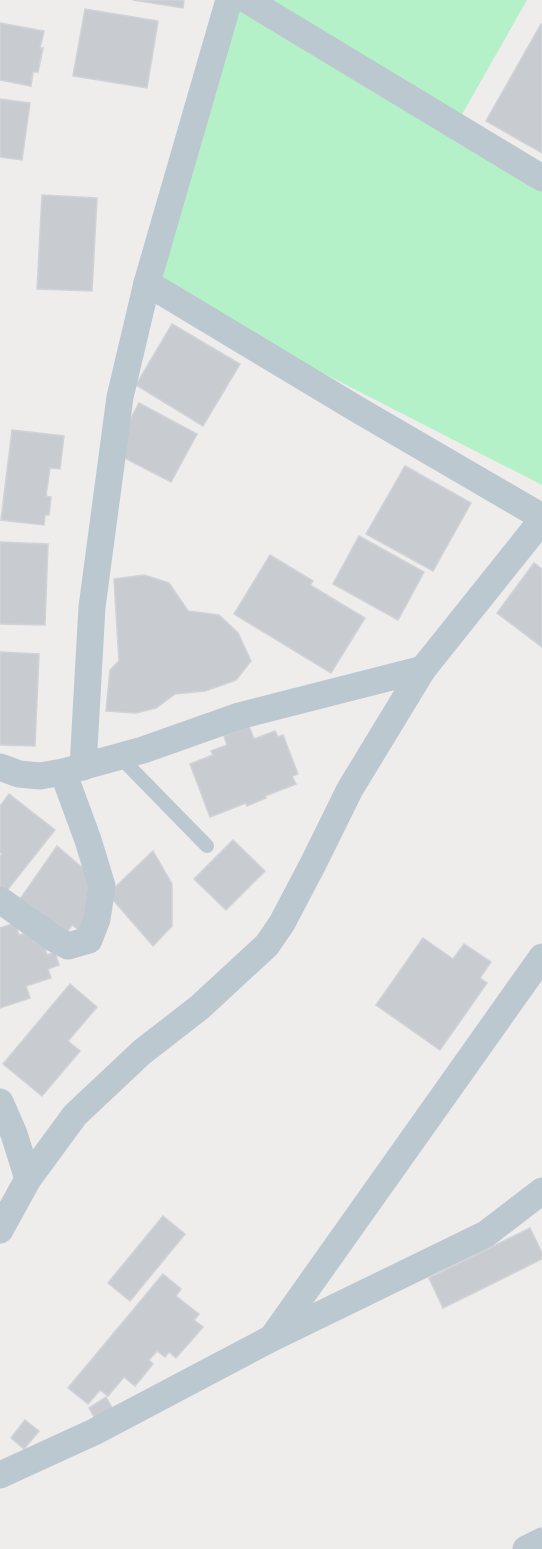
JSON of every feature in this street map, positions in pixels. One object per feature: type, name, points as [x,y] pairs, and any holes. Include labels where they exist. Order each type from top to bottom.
[{"type":"street","points":[[0,900],[68,946],[89,939],[93,933],[102,897],[102,886],[88,840],[73,770],[120,397],[147,283],[229,0]]},
{"type":"street","points":[[247,0],[542,178]]},
{"type":"street","points":[[0,1230],[28,1179],[75,1115],[142,1052],[200,1007],[267,945],[282,923],[314,864],[350,789],[423,669],[542,518],[147,283]]},
{"type":"street","points":[[0,767],[19,774],[40,776],[73,770],[239,716],[423,669]]},
{"type":"street","points":[[272,1338],[542,957]]},
{"type":"street","points":[[0,1102],[14,1134],[28,1179]]},
{"type":"street","points":[[0,1475],[94,1432],[272,1338],[486,1234],[542,1191]]},
{"type":"street","points":[[526,1549],[542,1541]]},
{"type":"lane","points":[[119,756],[207,846]]},
{"type":"green space","points":[[226,0],[527,0],[456,125],[542,179],[542,485],[147,283]]},
{"type":"building","points":[[133,0],[184,0],[183,8]]},
{"type":"building","points":[[85,9],[158,21],[147,88],[73,76]]},
{"type":"building","points":[[0,23],[44,31],[38,72],[33,72],[31,86],[0,80]]},
{"type":"building","points":[[542,25],[542,153],[486,121]]},
{"type":"building","points":[[0,99],[30,103],[22,160],[0,157]]},
{"type":"building","points":[[42,195],[97,198],[92,291],[37,289]]},
{"type":"building","points":[[172,324],[240,364],[203,426],[136,385]]},
{"type":"building","points":[[139,403],[197,434],[171,482],[113,452]]},
{"type":"building","points":[[12,430],[64,436],[60,469],[50,468],[46,496],[51,497],[49,515],[45,515],[44,525],[1,520]]},
{"type":"building","points":[[405,466],[471,503],[433,571],[366,534]]},
{"type":"building","points":[[359,536],[424,572],[398,620],[333,584]]},
{"type":"building","points":[[0,542],[48,544],[45,625],[0,624]]},
{"type":"building","points":[[270,555],[313,581],[310,585],[365,618],[331,673],[234,614]]},
{"type":"building","points":[[534,563],[542,569],[542,647],[497,613]]},
{"type":"building","points":[[144,575],[169,583],[188,611],[219,615],[238,633],[251,661],[236,680],[205,691],[175,694],[156,708],[136,713],[106,711],[110,670],[119,661],[114,579]]},
{"type":"building","points":[[0,652],[39,654],[35,746],[0,745]]},
{"type":"building","points":[[249,726],[254,739],[275,731],[278,737],[283,735],[298,774],[292,776],[296,784],[247,806],[246,803],[210,817],[190,764],[213,755],[211,751],[227,745],[224,736]]},
{"type":"building","points":[[9,794],[55,830],[5,893],[0,889],[0,857],[2,854],[0,852],[0,806]]},
{"type":"building","points":[[233,840],[265,871],[226,910],[194,879]]},
{"type":"building","points":[[57,846],[92,876],[82,932],[72,925],[65,935],[18,902]]},
{"type":"building","points":[[153,851],[172,884],[172,926],[153,946],[108,894]]},
{"type":"building","points":[[15,923],[19,935],[31,932],[34,942],[42,939],[47,955],[55,952],[59,965],[48,969],[51,978],[26,986],[30,998],[0,1008],[0,928]]},
{"type":"building","points":[[423,938],[453,959],[464,944],[491,962],[480,978],[487,983],[440,1050],[376,1005]]},
{"type":"building","points":[[70,984],[97,1007],[68,1041],[80,1051],[42,1096],[3,1064]]},
{"type":"building","points":[[163,1216],[185,1234],[130,1301],[108,1283]]},
{"type":"building","points":[[530,1228],[542,1253],[542,1259],[443,1308],[429,1278]]},
{"type":"building","points":[[163,1274],[181,1289],[176,1296],[199,1314],[194,1320],[203,1327],[176,1358],[169,1352],[165,1357],[157,1351],[149,1360],[153,1364],[135,1386],[124,1377],[108,1396],[100,1390],[88,1404],[68,1388]]},
{"type":"building","points":[[106,1397],[114,1411],[97,1422],[89,1408]]},
{"type":"building","points":[[25,1420],[39,1431],[24,1449],[11,1438]]}]
